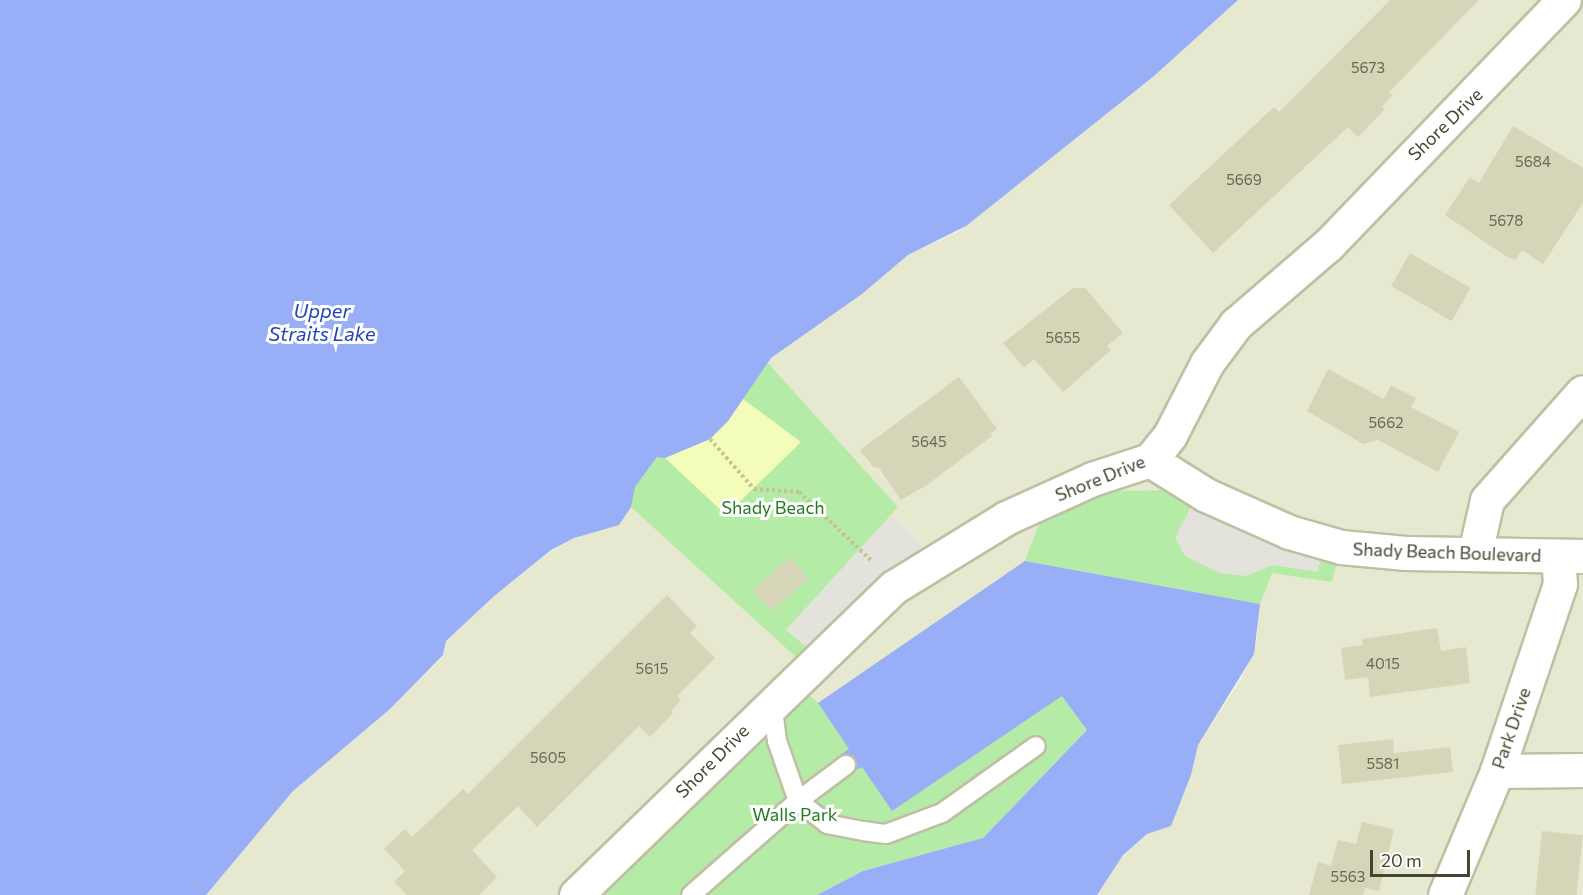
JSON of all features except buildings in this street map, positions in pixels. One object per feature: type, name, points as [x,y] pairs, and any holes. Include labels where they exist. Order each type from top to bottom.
[{"type":"street","name":"Shore Drive","points":[[576,895],[771,701],[894,586],[1006,518],[1092,479],[1150,460],[1170,435],[1207,363],[1236,324],[1328,245],[1564,0]]},
{"type":"street","points":[[1475,553],[1487,500],[1583,392]]},
{"type":"street","name":"Shady Beach Boulevard","points":[[1150,460],[1206,495],[1289,532],[1324,543],[1406,553],[1570,556]]},
{"type":"street","name":"Park Drive","points":[[1445,895],[1497,771],[1570,556]]},
{"type":"street","points":[[1497,771],[1583,770]]},
{"type":"lane","points":[[771,701],[777,741],[798,801],[827,824],[886,834],[942,813],[1036,746]]},
{"type":"lane","points":[[691,895],[798,801],[846,765]]},
{"type":"path","points":[[710,439],[754,489],[799,492],[861,548],[894,586]]},
{"type":"shaded area","name":"Shady Beach","points":[[1238,0],[1583,0],[1583,895],[1097,895],[1123,855],[1147,834],[1171,826],[1191,775],[1198,745],[1242,678],[1257,638],[1258,623],[1134,581],[1025,561],[862,767],[892,810],[1062,695],[983,838],[863,871],[817,895],[206,895],[293,791],[390,709],[443,656],[446,641],[493,597],[551,551],[631,507],[728,421],[771,358],[862,294],[908,255],[956,233],[1154,76]]},
{"type":"shaded area","points":[[1199,491],[1324,543],[1318,572],[1272,565],[1247,576],[1219,573],[1185,556],[1175,538]]},
{"type":"shaded area","points":[[891,515],[926,549],[807,647],[786,630]]},
{"type":"green space","name":"Shady Beach","points":[[767,362],[898,507],[786,630],[807,647],[797,658],[631,507],[634,487],[657,457],[728,421]]},
{"type":"green space","points":[[1187,490],[1341,547],[1332,582],[1272,573],[1260,604],[1025,561],[1038,526],[1096,491]]},
{"type":"green space","name":"Walls Park","points":[[803,689],[818,703],[892,810],[1062,695],[1087,730],[983,838],[863,871],[817,895],[603,895]]},
{"type":"sand","points":[[743,399],[801,442],[726,515],[665,458],[710,439],[728,421]]},
{"type":"water","name":"Upper Straits Lake","points":[[0,0],[1238,0],[1154,76],[966,226],[908,255],[862,294],[771,358],[728,421],[710,439],[665,458],[657,457],[635,487],[631,507],[619,525],[574,538],[551,550],[493,597],[446,641],[443,655],[390,709],[293,791],[206,895],[0,895]]},
{"type":"water","points":[[1025,561],[1260,604],[1254,654],[1198,745],[1191,775],[1171,826],[1147,834],[1123,855],[1097,895],[817,895],[863,871],[983,838],[1087,730],[1062,696],[892,811],[862,767],[851,773],[840,755],[849,749],[818,703]]}]
